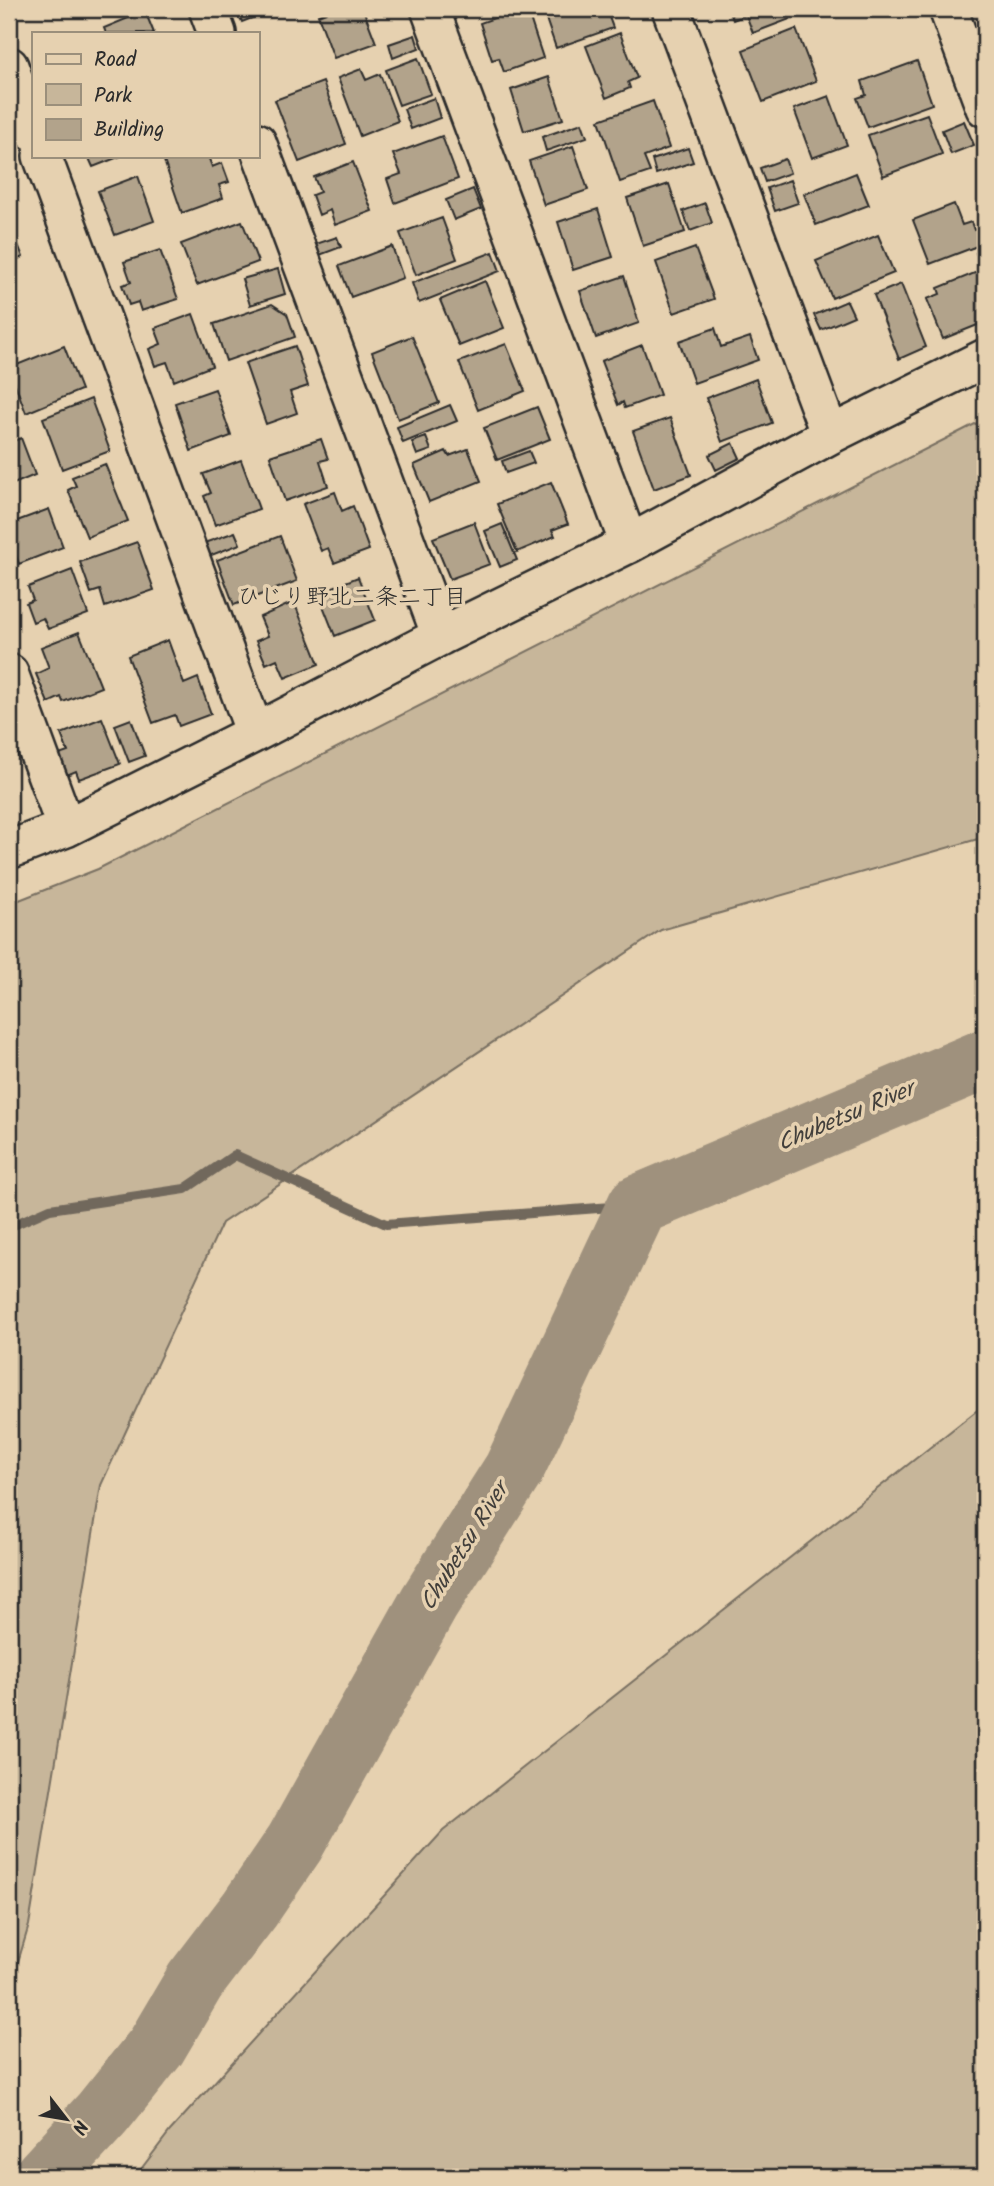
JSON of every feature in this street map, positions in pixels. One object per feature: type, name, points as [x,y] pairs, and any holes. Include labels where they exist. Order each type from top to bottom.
[{"type":"street","points":[[208,9],[217,32]]},
{"type":"street","points":[[430,9],[629,544]]},
{"type":"street","points":[[671,9],[830,435]]},
{"type":"street","points":[[948,9],[985,108]]},
{"type":"street","points":[[9,66],[32,129]]},
{"type":"street","points":[[259,147],[441,636]]},
{"type":"street","points":[[43,158],[255,733]]},
{"type":"street","points":[[9,850],[66,828],[255,733],[441,636],[629,544],[830,435],[985,358]]},
{"type":"street","points":[[9,673],[66,828]]},
{"type":"green space","points":[[985,419],[985,837],[661,930],[222,1223],[101,1485],[29,1925],[9,1992],[9,904],[98,869]]},
{"type":"green space","points":[[985,1404],[985,2177],[135,2177],[170,2131],[443,1831]]},
{"type":"building","points":[[237,9],[275,9],[242,22]]},
{"type":"building","points":[[334,9],[363,9],[376,43],[334,58],[318,15]]},
{"type":"building","points":[[497,9],[527,9],[543,58],[504,72],[499,58],[492,60],[480,23],[500,16]]},
{"type":"building","points":[[557,9],[606,9],[613,28],[556,48],[544,13]]},
{"type":"building","points":[[729,9],[786,9],[790,19],[753,33],[746,15],[733,20]]},
{"type":"building","points":[[145,11],[154,32],[106,32],[104,28]]},
{"type":"building","points":[[796,29],[816,81],[763,102],[743,50]]},
{"type":"building","points":[[620,33],[637,78],[628,82],[630,88],[606,98],[586,46]]},
{"type":"building","points":[[415,35],[419,48],[393,58],[389,44]]},
{"type":"building","points":[[418,58],[431,94],[399,105],[386,70]]},
{"type":"building","points":[[917,61],[932,104],[868,127],[857,98],[866,95],[862,81]]},
{"type":"building","points":[[361,69],[366,80],[380,74],[398,121],[360,136],[338,78]]},
{"type":"building","points":[[549,77],[563,119],[524,131],[511,90]]},
{"type":"building","points":[[323,82],[346,144],[299,162],[275,100]]},
{"type":"building","points":[[829,96],[847,145],[812,158],[794,109]]},
{"type":"building","points":[[434,98],[440,118],[411,129],[404,109]]},
{"type":"building","points":[[653,101],[669,148],[644,157],[650,172],[620,182],[599,120]]},
{"type":"building","points":[[927,114],[942,154],[883,176],[868,135]]},
{"type":"building","points":[[964,121],[974,145],[951,154],[942,130]]},
{"type":"building","points":[[582,123],[587,137],[546,151],[542,137]]},
{"type":"building","points":[[442,136],[458,179],[395,203],[387,179],[401,174],[393,154]]},
{"type":"building","points":[[573,146],[588,190],[544,205],[529,161]]},
{"type":"building","points":[[688,148],[693,162],[656,174],[652,160]]},
{"type":"building","points":[[89,158],[116,158],[93,167]]},
{"type":"building","points":[[174,158],[209,158],[212,167],[222,163],[229,182],[219,185],[223,198],[182,213],[164,161]]},
{"type":"building","points":[[785,159],[790,173],[765,182],[760,168]]},
{"type":"building","points":[[353,162],[372,211],[335,225],[330,210],[319,215],[312,195],[320,192],[314,177]]},
{"type":"building","points":[[856,173],[869,205],[816,225],[804,194]]},
{"type":"building","points":[[138,176],[154,221],[115,235],[98,191]]},
{"type":"building","points":[[790,180],[798,203],[775,211],[767,188]]},
{"type":"building","points":[[669,184],[685,232],[643,246],[627,198]]},
{"type":"building","points":[[473,189],[481,209],[454,220],[446,200]]},
{"type":"building","points":[[705,203],[712,223],[690,231],[683,211]]},
{"type":"building","points":[[954,204],[962,225],[971,222],[974,230],[985,226],[985,243],[930,264],[913,220]]},
{"type":"building","points":[[598,209],[613,257],[573,270],[558,222]]},
{"type":"building","points":[[442,218],[457,259],[416,275],[400,233]]},
{"type":"building","points":[[242,221],[258,262],[197,285],[181,244]]},
{"type":"building","points":[[9,222],[23,257],[9,263]]},
{"type":"building","points":[[878,235],[894,273],[832,298],[816,261]]},
{"type":"building","points":[[337,237],[341,247],[317,256],[313,245]]},
{"type":"building","points":[[392,246],[403,278],[351,297],[339,266]]},
{"type":"building","points":[[695,248],[714,299],[674,313],[656,262]]},
{"type":"building","points":[[160,250],[178,299],[141,311],[138,302],[129,305],[122,285],[131,282],[124,262]]},
{"type":"building","points":[[985,250],[985,266],[981,267],[976,253]]},
{"type":"building","points":[[493,252],[500,271],[419,303],[412,283]]},
{"type":"building","points":[[278,269],[285,294],[250,305],[242,279]]},
{"type":"building","points":[[982,270],[985,279],[985,322],[943,339],[927,299],[940,294],[938,288]]},
{"type":"building","points":[[624,276],[639,323],[596,338],[580,291]]},
{"type":"building","points":[[485,281],[504,328],[459,346],[440,300]]},
{"type":"building","points":[[901,284],[926,347],[899,359],[874,295]]},
{"type":"building","points":[[847,301],[854,316],[821,330],[814,315]]},
{"type":"building","points":[[272,304],[287,314],[295,337],[226,361],[214,324]]},
{"type":"building","points":[[193,314],[212,366],[174,381],[167,362],[155,366],[149,349],[161,344],[155,328]]},
{"type":"building","points":[[715,328],[721,347],[750,337],[758,360],[694,383],[679,341]]},
{"type":"building","points":[[412,336],[439,403],[398,419],[372,352]]},
{"type":"building","points":[[506,344],[525,391],[478,410],[459,362]]},
{"type":"building","points":[[642,345],[660,395],[625,408],[623,402],[618,405],[601,361]]},
{"type":"building","points":[[64,346],[81,390],[26,413],[9,368]]},
{"type":"building","points":[[295,346],[308,386],[290,392],[297,413],[266,424],[245,363]]},
{"type":"building","points":[[756,379],[772,423],[722,442],[706,398]]},
{"type":"building","points":[[215,389],[231,436],[191,451],[175,403]]},
{"type":"building","points":[[91,399],[110,451],[62,469],[43,418]]},
{"type":"building","points":[[450,405],[457,421],[403,443],[397,427]]},
{"type":"building","points":[[537,407],[550,439],[497,460],[484,428]]},
{"type":"building","points":[[670,418],[691,475],[654,489],[633,431]]},
{"type":"building","points":[[426,437],[431,450],[417,455],[412,442]]},
{"type":"building","points":[[21,438],[35,475],[9,486],[9,443]]},
{"type":"building","points":[[321,439],[328,459],[320,461],[328,486],[285,501],[270,456]]},
{"type":"building","points":[[733,443],[740,458],[716,470],[709,455]]},
{"type":"building","points":[[468,449],[481,481],[429,502],[414,465],[446,451],[449,456]]},
{"type":"building","points":[[529,451],[534,463],[506,473],[502,461]]},
{"type":"building","points":[[241,460],[259,509],[215,525],[204,496],[211,493],[203,474]]},
{"type":"building","points":[[105,464],[128,521],[87,537],[68,490],[76,486],[72,477]]},
{"type":"building","points":[[551,482],[568,524],[552,530],[555,536],[517,552],[497,504]]},
{"type":"building","points":[[335,492],[342,511],[353,506],[369,550],[334,563],[328,548],[321,551],[303,504]]},
{"type":"building","points":[[49,509],[63,547],[19,564],[9,537],[9,524]]},
{"type":"building","points":[[474,522],[490,564],[450,579],[433,538]]},
{"type":"building","points":[[502,524],[517,560],[500,567],[485,531]]},
{"type":"building","points":[[235,532],[240,544],[209,556],[204,543]]},
{"type":"building","points":[[280,536],[297,581],[234,605],[217,560]]},
{"type":"building","points":[[137,542],[154,590],[105,607],[100,590],[91,593],[80,562]]},
{"type":"building","points":[[72,570],[88,614],[48,629],[43,618],[33,622],[26,603],[33,600],[28,587]]},
{"type":"building","points":[[358,577],[375,620],[335,636],[318,593]]},
{"type":"building","points":[[294,602],[319,664],[285,678],[277,659],[266,664],[256,641],[268,636],[260,617]]},
{"type":"building","points":[[79,632],[101,687],[63,702],[61,697],[48,703],[36,674],[49,668],[41,647]]},
{"type":"building","points":[[168,640],[184,684],[198,678],[211,714],[179,726],[175,715],[153,723],[128,656]]},
{"type":"building","points":[[102,718],[120,764],[79,779],[76,771],[67,775],[59,755],[68,752],[61,734]]},
{"type":"building","points":[[131,719],[145,756],[129,762],[115,725]]},
{"type":"waterway","name":"Chubetsu River","points":[[44,2177],[102,2114],[156,2047],[195,1981],[250,1909],[295,1843],[429,1603],[514,1469],[638,1205],[985,1059]]},
{"type":"waterway","points":[[9,1227],[50,1209],[185,1189],[235,1155],[386,1224],[638,1205]]},
{"type":"district","name":"ひじり野北二条二丁目","points":[[352,598]]}]
